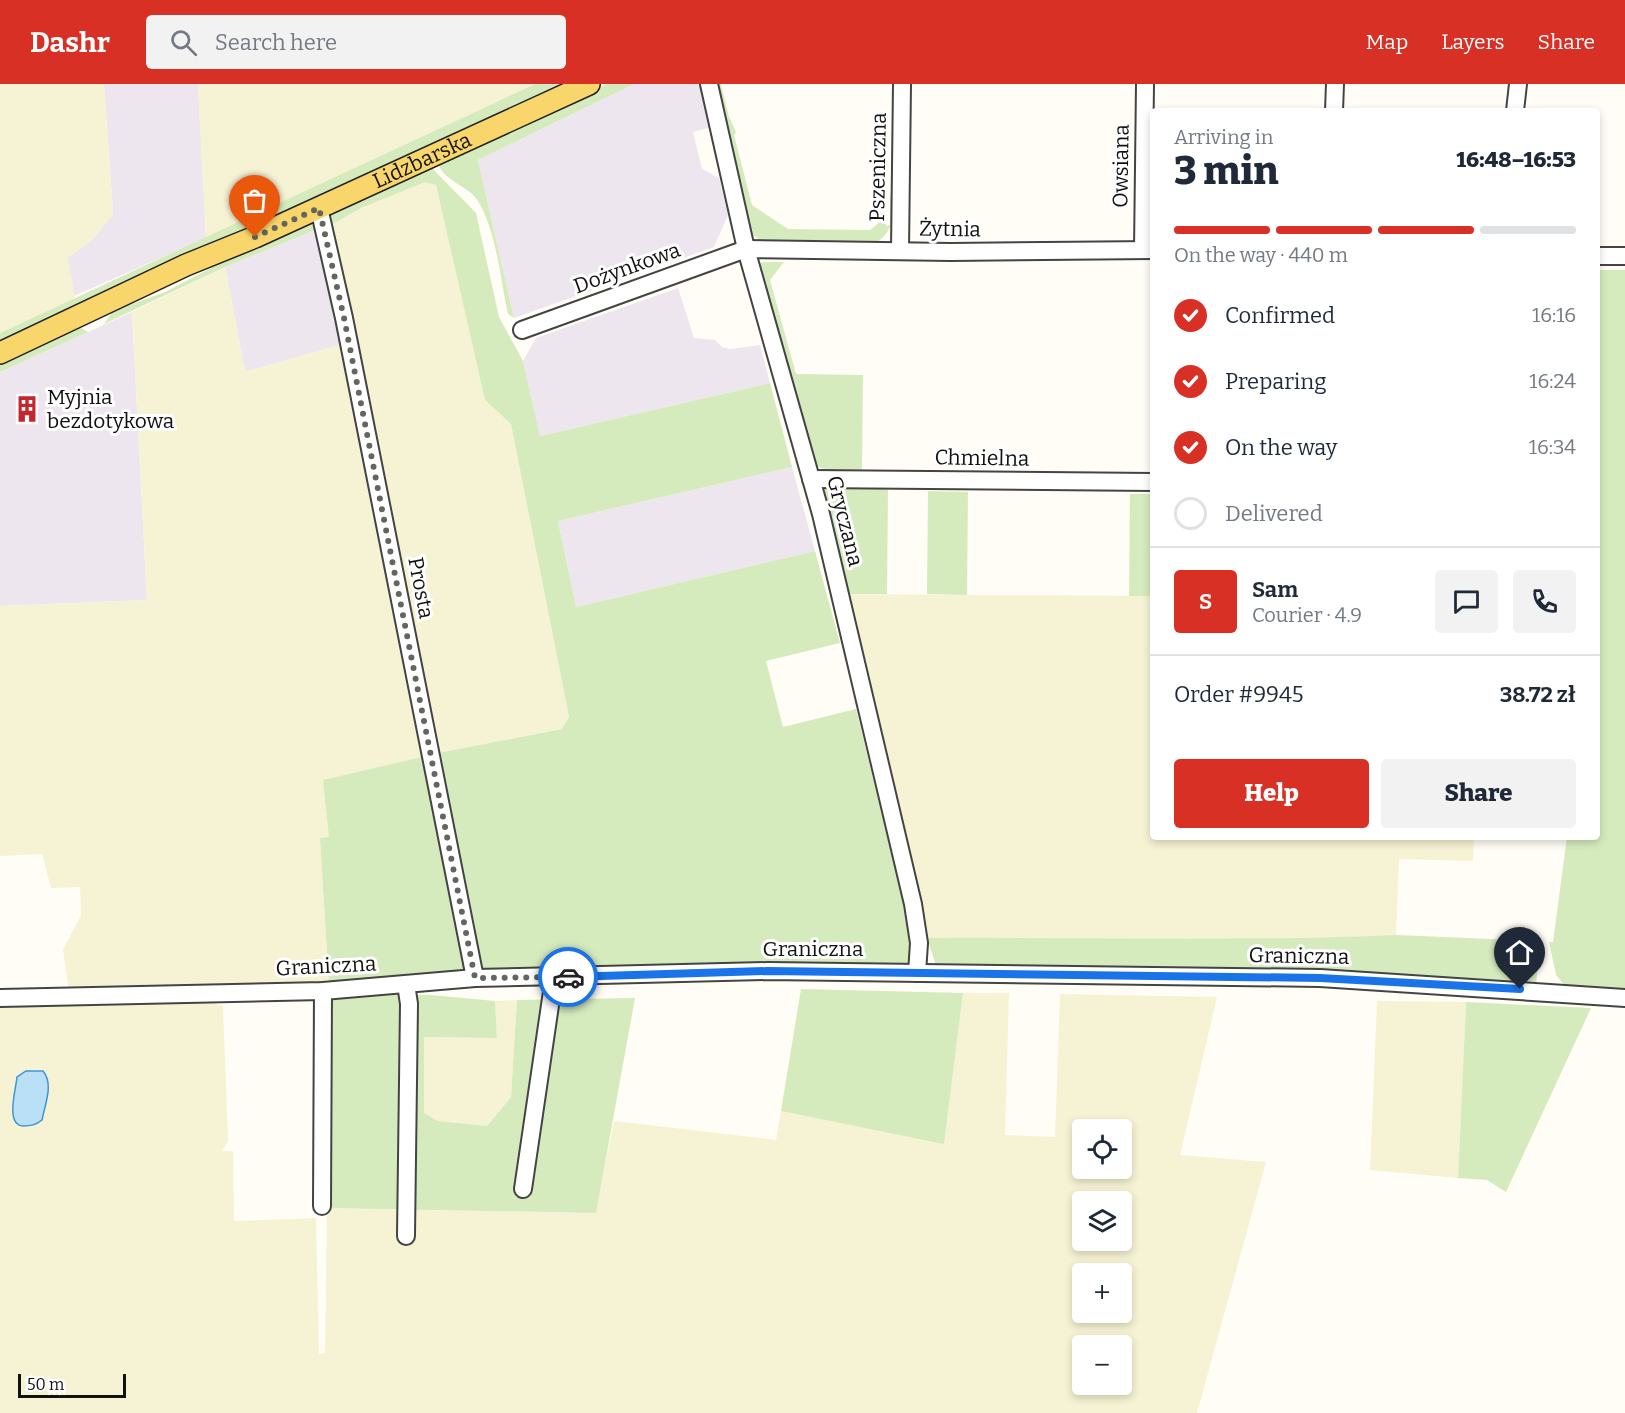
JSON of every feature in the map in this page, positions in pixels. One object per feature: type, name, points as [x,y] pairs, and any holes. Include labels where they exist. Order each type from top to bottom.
[{"type":"main road","name":"Lidzbarska","points":[[0,352],[177,269],[255,237],[589,84]]},
{"type":"street","name":"Gryczana","points":[[709,84],[746,249],[811,478],[913,904],[919,943],[917,973]]},
{"type":"street","name":"Pszeniczna","points":[[900,250],[902,84]]},
{"type":"street","name":"Owsiana","points":[[1145,84],[1148,250]]},
{"type":"street","points":[[1334,108],[1335,84]]},
{"type":"street","points":[[1515,108],[1518,84]]},
{"type":"street","name":"Prosta","points":[[319,208],[346,330],[475,978]]},
{"type":"street","name":"Żytnia","points":[[746,249],[1148,250]]},
{"type":"street","name":"Dożynkowa","points":[[522,330],[746,249]]},
{"type":"street","points":[[1600,256],[1625,256]]},
{"type":"street","name":"Chmielna","points":[[811,478],[1150,482]]},
{"type":"street","name":"Graniczna","points":[[0,998],[323,991],[475,978],[554,978],[768,971],[1320,978],[1625,998]]},
{"type":"street","points":[[523,1189],[554,978]]},
{"type":"street","points":[[406,984],[409,1004],[406,1236]]},
{"type":"street","points":[[322,1206],[323,991]]},
{"type":"shaded area","points":[[0,84],[104,84],[113,214],[92,240],[68,258],[75,298],[0,333]]},
{"type":"shaded area","points":[[104,84],[198,84],[206,238],[74,296],[67,258],[92,240],[113,214]]},
{"type":"shaded area","points":[[198,84],[535,84],[206,238]]},
{"type":"shaded area","points":[[634,84],[700,84],[711,127],[693,132],[702,169],[719,178],[728,215],[714,247],[514,318],[478,160]]},
{"type":"shaded area","points":[[426,181],[436,185],[485,400],[511,424],[569,717],[562,729],[448,751],[329,838],[320,838],[329,986],[206,985],[69,991],[63,950],[81,915],[80,887],[51,888],[42,854],[0,856],[0,606],[147,600],[132,312],[225,267],[245,372],[359,339],[331,225],[361,208]]},
{"type":"shaded area","points":[[318,229],[347,343],[245,372],[225,267]]},
{"type":"shaded area","points":[[678,288],[694,338],[715,340],[722,347],[730,349],[760,345],[770,383],[540,436],[523,361],[536,338]]},
{"type":"shaded area","points":[[132,312],[147,600],[0,606],[0,372]]},
{"type":"shaded area","points":[[792,467],[815,551],[576,607],[558,521]]},
{"type":"shaded area","points":[[843,594],[1150,596],[1150,840],[1474,840],[1473,861],[1399,859],[1396,935],[1296,940],[927,938]]},
{"type":"shaded area","points":[[963,993],[1009,993],[1005,1135],[1055,1137],[1060,994],[1217,997],[1180,1155],[1266,1162],[1197,1413],[0,1413],[0,1004],[202,999],[223,1006],[228,1141],[222,1151],[233,1151],[234,1221],[316,1218],[319,1354],[325,1353],[327,1208],[595,1213],[614,1121],[776,1140],[781,1111],[944,1143]]},
{"type":"shaded area","points":[[517,1000],[511,1097],[487,1126],[438,1121],[424,1113],[424,1037],[497,1038],[495,1001]]},
{"type":"shaded area","points":[[1377,1001],[1466,1002],[1458,1178],[1370,1170]]},
{"type":"green space","points":[[535,84],[563,84],[0,343],[0,333]]},
{"type":"green space","points":[[607,84],[634,84],[478,160],[514,318],[508,314],[494,241],[478,201],[445,175],[438,163]]},
{"type":"green space","points":[[715,84],[721,84],[729,117],[736,132],[734,135],[752,205],[788,229],[870,230],[885,218],[886,196],[886,226],[890,225],[890,195],[894,197],[893,217],[889,228],[882,238],[876,243],[763,242],[750,233]]},
{"type":"green space","points":[[430,166],[476,213],[499,317],[523,361],[540,436],[770,383],[792,467],[558,521],[576,607],[815,551],[840,643],[766,661],[783,727],[856,709],[918,962],[914,970],[558,987],[329,986],[320,838],[329,837],[323,780],[448,751],[562,729],[569,717],[511,424],[485,400],[436,185],[425,182],[361,208],[331,225],[331,211]]},
{"type":"green space","points":[[309,222],[318,229],[225,267],[104,324],[113,311],[165,292],[242,252]]},
{"type":"green space","points":[[784,262],[770,280],[796,374],[863,375],[862,472],[831,472],[815,465],[759,269],[760,263]]},
{"type":"green space","points":[[1600,270],[1625,270],[1625,996],[1569,990],[1556,975],[1549,942],[1553,942],[1567,840],[1600,840]]},
{"type":"green space","points":[[81,328],[88,332],[0,372],[0,361],[72,329]]},
{"type":"green space","points":[[830,484],[879,485],[888,490],[887,594],[843,594],[822,492]]},
{"type":"green space","points":[[928,491],[968,492],[967,595],[927,594]]},
{"type":"green space","points":[[1130,494],[1150,494],[1150,596],[1129,596]]},
{"type":"green space","points":[[1396,935],[1539,941],[1536,989],[936,966],[927,938],[1220,939]]},
{"type":"green space","points":[[801,989],[963,993],[944,1144],[781,1111]]},
{"type":"green space","points":[[335,994],[431,995],[495,1001],[497,1038],[424,1037],[424,1113],[438,1121],[487,1126],[511,1097],[517,1000],[635,998],[596,1213],[327,1208],[330,997]]},
{"type":"green space","points":[[1466,1002],[1591,1008],[1506,1192],[1487,1180],[1458,1178]]},
{"type":"water","points":[[26,1071],[43,1071],[48,1088],[42,1120],[33,1125],[23,1126],[14,1120],[13,1106],[17,1077]]},
{"type":"way so far","points":[[255,237],[319,208],[344,318],[475,978],[568,977]]},
{"type":"place","name":"Myjnia bezdotykowa","points":[[27,409]]},
{"type":"route","points":[[568,977],[768,971],[1320,978],[1520,989]]}]
